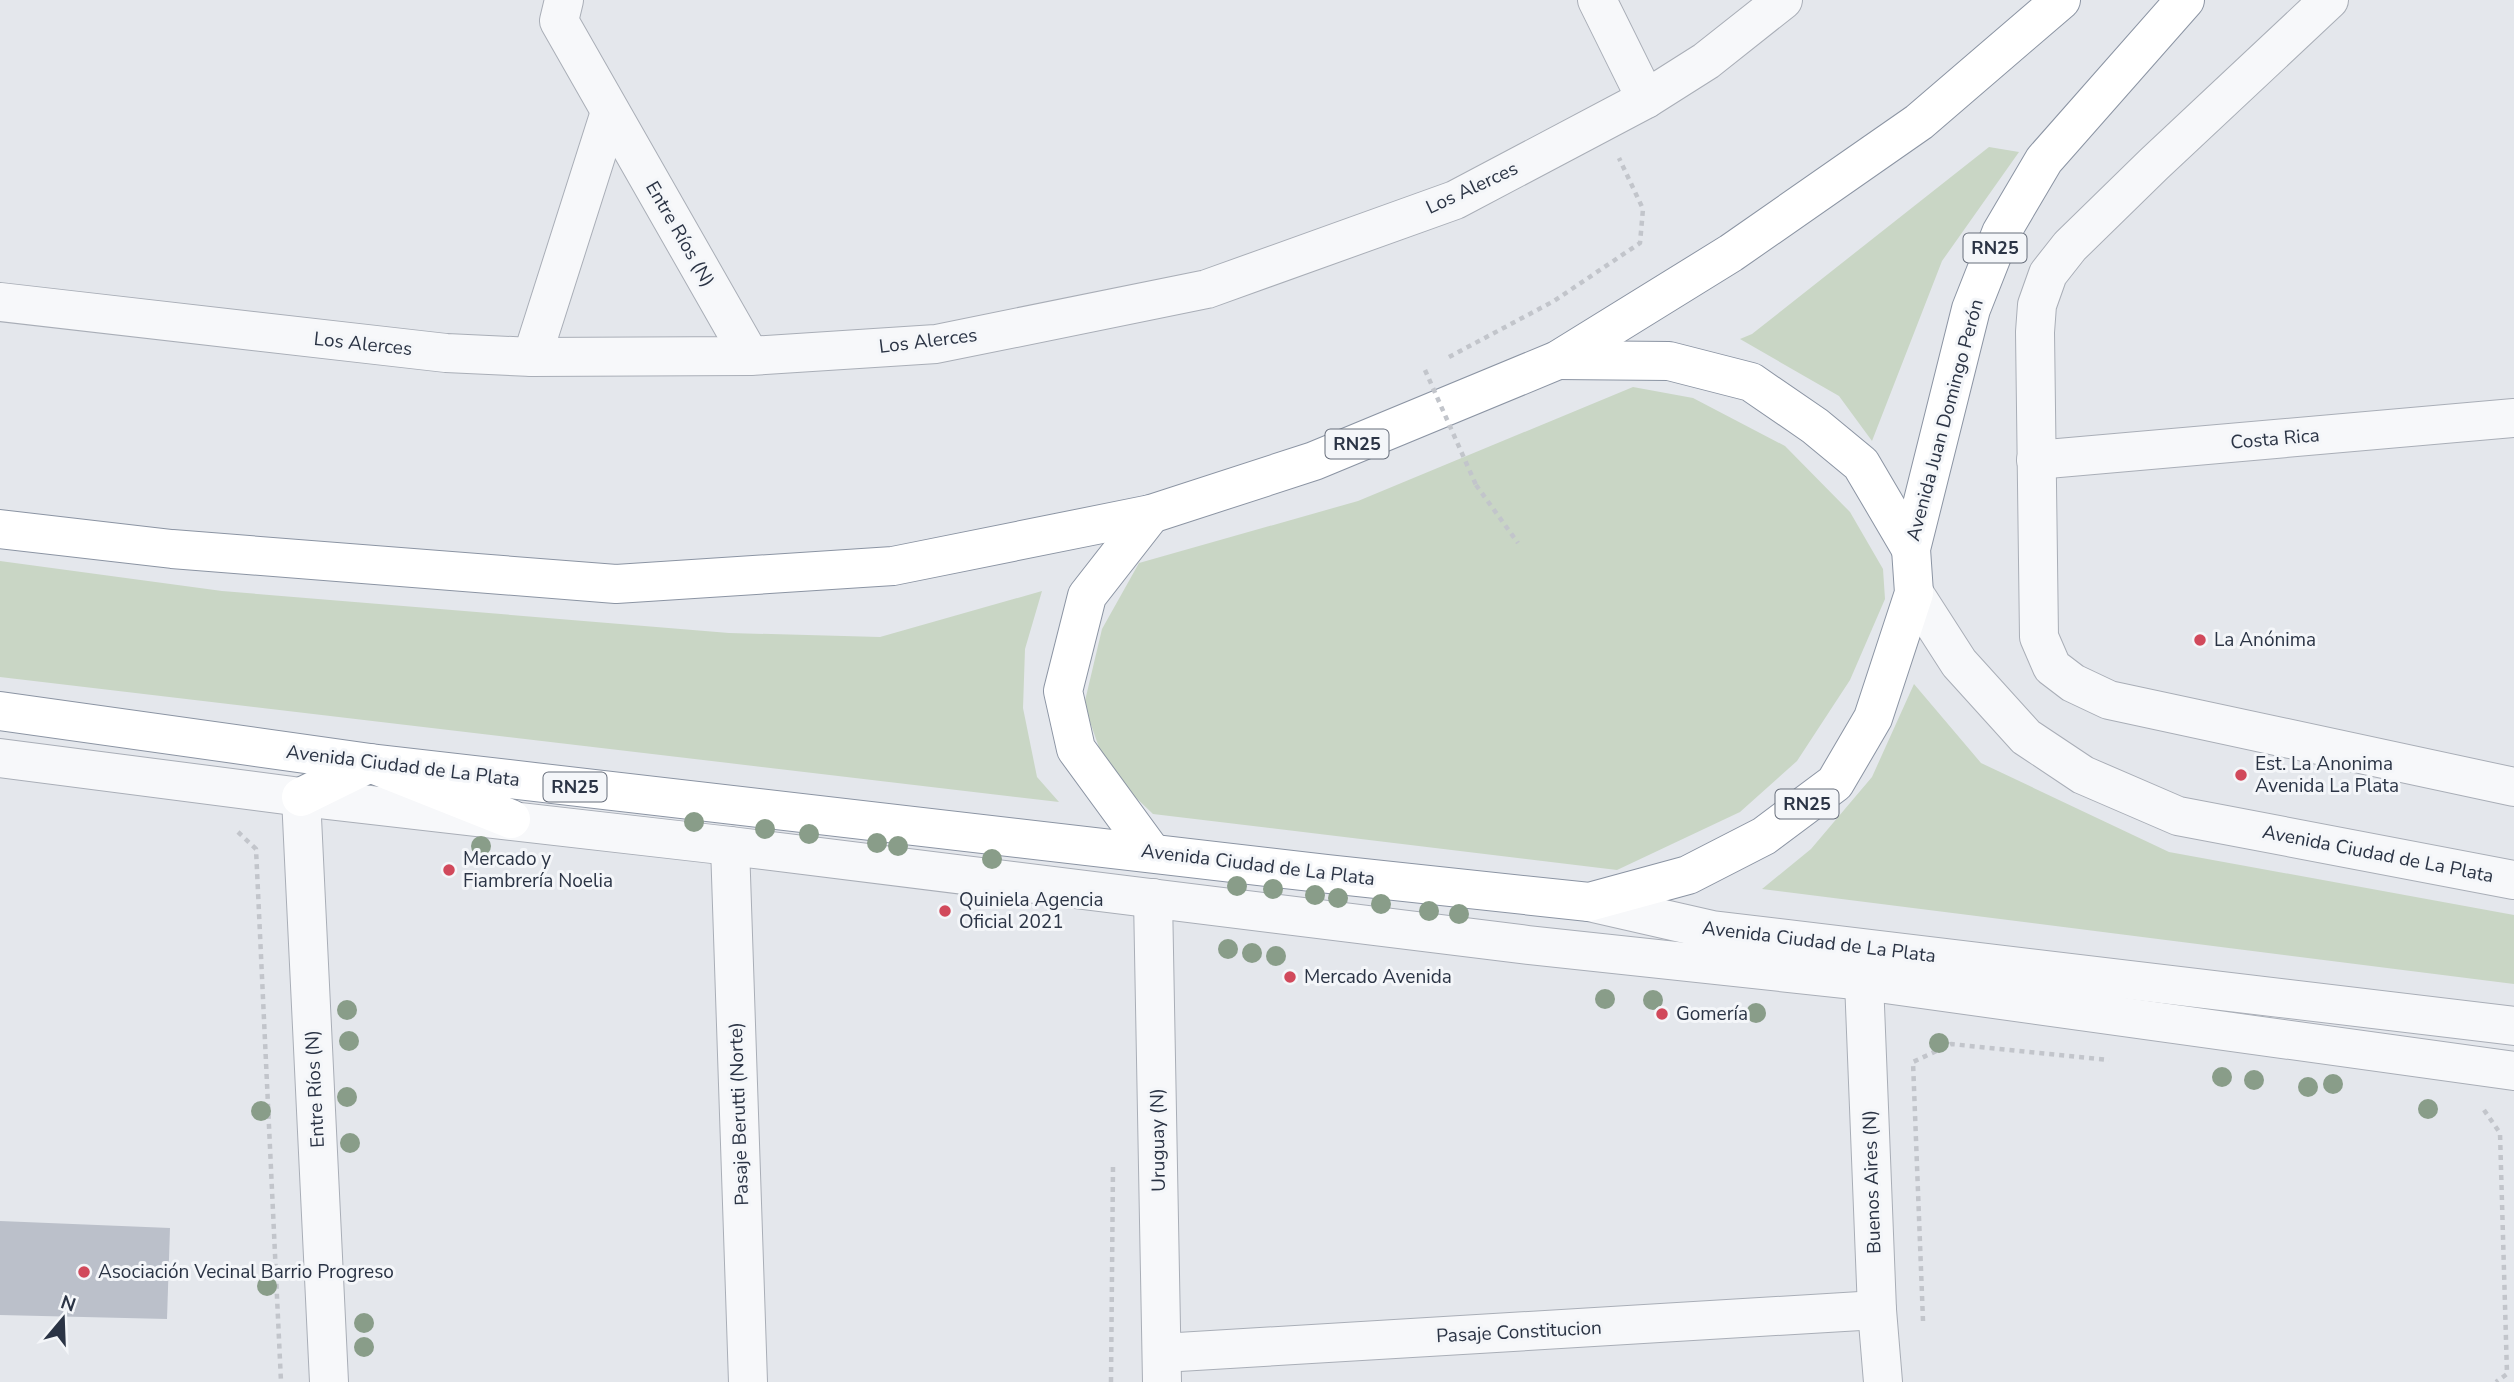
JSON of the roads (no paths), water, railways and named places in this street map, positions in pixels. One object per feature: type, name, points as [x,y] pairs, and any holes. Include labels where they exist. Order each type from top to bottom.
[{"type":"highway","name":"RN25","points":[[0,529],[172,549],[616,584],[894,566],[1151,514],[1314,461],[1558,360],[1731,253],[1919,122],[2061,0]]},
{"type":"highway","name":"Avenida Juan Domingo Perón","points":[[1589,902],[1688,875],[1764,835],[1835,783],[1873,718],[1914,593],[1912,549],[1971,309],[2001,233],[2044,160],[2185,0]]},
{"type":"highway","points":[[1558,360],[1669,361],[1751,382],[1815,426],[1861,464],[1912,549]]},
{"type":"highway","points":[[0,509],[172,549]]},
{"type":"highway","points":[[1151,514],[1087,596],[1063,691],[1076,748],[1152,853]]},
{"type":"highway","name":"Avenida Ciudad de La Plata","points":[[0,711],[370,763],[1589,902]]},
{"type":"highway","points":[[301,797],[370,763],[511,819]]},
{"type":"street","name":"Entre Ríos (N)","points":[[565,0],[559,21],[750,356]]},
{"type":"street","points":[[1597,0],[1646,99]]},
{"type":"street","name":"Los Alerces","points":[[0,302],[446,353],[532,357],[750,356],[936,344],[1207,289],[1455,200],[1646,99],[1706,61],[1783,0]]},
{"type":"street","points":[[2329,0],[2154,164],[2070,246],[2048,274],[2037,305],[2035,332],[2039,637],[2052,667],[2073,683],[2109,700],[2514,788]]},
{"type":"street","points":[[532,357],[610,112]]},
{"type":"street","name":"Costa Rica","points":[[2036,460],[2514,418]]},
{"type":"street","name":"Avenida Ciudad de La Plata","points":[[1914,593],[1959,663],[2026,737],[2083,775],[2178,816],[2514,880]]},
{"type":"street","name":"Avenida Ciudad de La Plata","points":[[0,758],[301,797],[511,819],[1528,945],[1864,981],[2514,1071]]},
{"type":"street","name":"Entre Ríos (N)","points":[[301,797],[328,1382]]},
{"type":"street","name":"Pasaje Berutti (Norte)","points":[[730,846],[748,1382]]},
{"type":"street","name":"Uruguay (N)","points":[[1153,898],[1162,1368]]},
{"type":"street","name":"Avenida Ciudad de La Plata","points":[[1589,902],[1712,930],[2514,1026]]},
{"type":"street","points":[[1528,945],[1712,930]]},
{"type":"street","name":"Buenos Aires (N)","points":[[1864,981],[1877,1310],[1883,1382]]},
{"type":"street","points":[[2402,1012],[2514,1062]]},
{"type":"street","name":"Pasaje Constitucion","points":[[1162,1368],[1877,1310]]},
{"type":"place","name":"La Anónima","points":[[2200,640]]},
{"type":"place","name":"Est. La Anonima Avenida La Plata","points":[[2241,775]]},
{"type":"place","name":"Mercado y Fiambrería Noelia","points":[[449,870]]},
{"type":"place","name":"Quiniela Agencia Oficial 2021","points":[[945,911]]},
{"type":"place","name":"Mercado Avenida","points":[[1290,977]]},
{"type":"place","name":"Gomería","points":[[1662,1014]]},
{"type":"place","name":"Asociación Vecinal Barrio Progreso","points":[[84,1272]]}]
